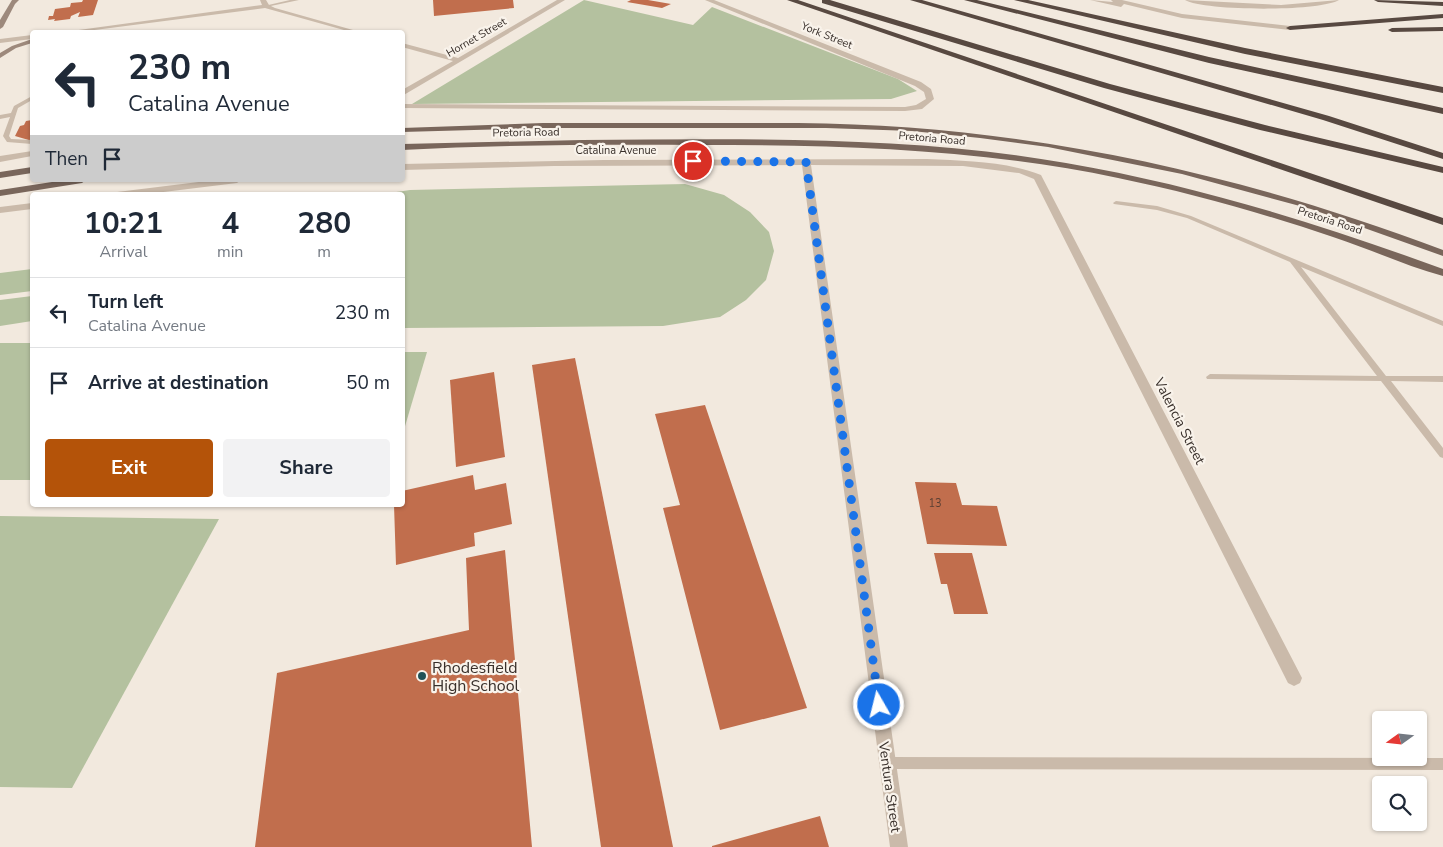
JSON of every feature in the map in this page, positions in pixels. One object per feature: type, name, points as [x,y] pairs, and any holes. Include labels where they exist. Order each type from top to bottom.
[{"type":"highway","points":[[790,0],[1443,222]]},
{"type":"highway","points":[[820,0],[1107,86],[1263,128],[1443,170]]},
{"type":"highway","points":[[914,0],[1326,118],[1443,156]]},
{"type":"highway","points":[[968,0],[1209,60],[1443,111]]},
{"type":"highway","points":[[1018,0],[1307,68],[1443,96]]},
{"type":"highway","points":[[1378,0],[1443,4]]},
{"type":"highway","points":[[1290,28],[1443,16]]},
{"type":"highway","points":[[1290,28],[1334,31],[1443,29]]},
{"type":"highway","points":[[1245,52],[1443,90]]},
{"type":"main road","name":"Pretoria Road","points":[[405,130],[533,125],[848,127],[910,129],[1019,140],[1153,165],[1250,189],[1360,223],[1443,254]]},
{"type":"main road","name":"Pretoria Road","points":[[405,147],[536,142],[748,142],[863,144],[983,154],[1117,174],[1239,204],[1337,233],[1443,273]]},
{"type":"main road","points":[[0,175],[30,170]]},
{"type":"main road","points":[[0,192],[68,182]]},
{"type":"street","name":"Hornet Street","points":[[405,92],[562,0]]},
{"type":"street","name":"York Street","points":[[405,106],[896,109],[915,108],[930,100],[928,91],[918,84],[708,0]]},
{"type":"street","points":[[1093,0],[1227,22],[1290,28]]},
{"type":"street","points":[[1114,0],[1148,9]]},
{"type":"street","points":[[1188,0],[1238,5],[1290,6],[1322,4],[1336,0]]},
{"type":"street","points":[[0,27],[12,1]]},
{"type":"street","points":[[82,30],[265,3],[351,30]]},
{"type":"street","points":[[0,41],[30,37]]},
{"type":"street","points":[[0,56],[30,42]]},
{"type":"street","points":[[405,46],[458,60]]},
{"type":"street","points":[[0,159],[30,154]]},
{"type":"street","name":"Catalina Avenue","points":[[405,167],[557,162],[956,164],[1020,168],[1038,177]]},
{"type":"street","name":"Ventura Street","points":[[806,162],[899,847]]},
{"type":"street","name":"Valencia Street","points":[[1038,177],[1294,678]]},
{"type":"street","points":[[141,192],[221,182]]},
{"type":"street","points":[[0,210],[30,206]]},
{"type":"lane","points":[[265,3],[296,0]]},
{"type":"lane","points":[[30,99],[20,104],[12,115],[6,139],[15,143],[30,142]]},
{"type":"lane","points":[[0,117],[12,115]]},
{"type":"lane","points":[[1116,203],[1157,208],[1189,218],[1443,324]]},
{"type":"lane","points":[[1292,260],[1443,455]]},
{"type":"lane","points":[[1210,376],[1443,379]]},
{"type":"lane","points":[[887,763],[1442,765]]},
{"type":"green space","points":[[584,0],[693,25],[712,7],[898,79],[917,91],[891,99],[412,104]]},
{"type":"green space","points":[[685,184],[724,195],[750,212],[769,232],[774,251],[766,280],[746,300],[720,317],[663,326],[405,328],[405,192],[396,192],[410,190]]},
{"type":"green space","points":[[30,269],[30,291],[0,295],[0,273]]},
{"type":"green space","points":[[30,296],[30,321],[0,326],[0,300]]},
{"type":"green space","points":[[0,343],[30,343],[30,480],[0,480]]},
{"type":"green space","points":[[405,352],[427,352],[405,426]]},
{"type":"green space","points":[[0,516],[219,519],[72,788],[0,787]]},
{"type":"building","points":[[83,0],[98,0],[93,15],[78,17],[80,12],[71,16],[70,19],[48,20],[49,16],[53,16],[55,9],[70,7],[71,3],[82,2]]},
{"type":"building","points":[[433,0],[513,0],[514,8],[434,16]]},
{"type":"building","points":[[631,0],[648,0],[671,4],[662,8],[627,2]]},
{"type":"building","points":[[30,120],[30,140],[15,136],[20,126],[24,125],[26,121]]},
{"type":"building","points":[[575,358],[673,847],[601,847],[532,365]]},
{"type":"building","points":[[494,372],[505,457],[456,467],[450,380]]},
{"type":"building","points":[[705,405],[807,708],[720,730],[663,508],[680,505],[655,414]]},
{"type":"building","points":[[473,475],[475,490],[506,483],[512,524],[474,533],[475,546],[396,565],[394,507],[405,507],[405,490]]},
{"type":"building","points":[[915,482],[956,483],[962,505],[997,506],[1007,546],[927,544]]},
{"type":"building","points":[[505,550],[532,847],[255,847],[277,673],[469,630],[466,558]]},
{"type":"building","points":[[934,553],[972,553],[988,614],[954,614],[947,584],[941,584]]},
{"type":"building","points":[[820,816],[829,847],[712,847],[712,846]]},
{"type":"place","name":"Rhodesfield High School","points":[[422,676]]},
{"type":"route","points":[[693,161],[806,162],[879,705]]}]
